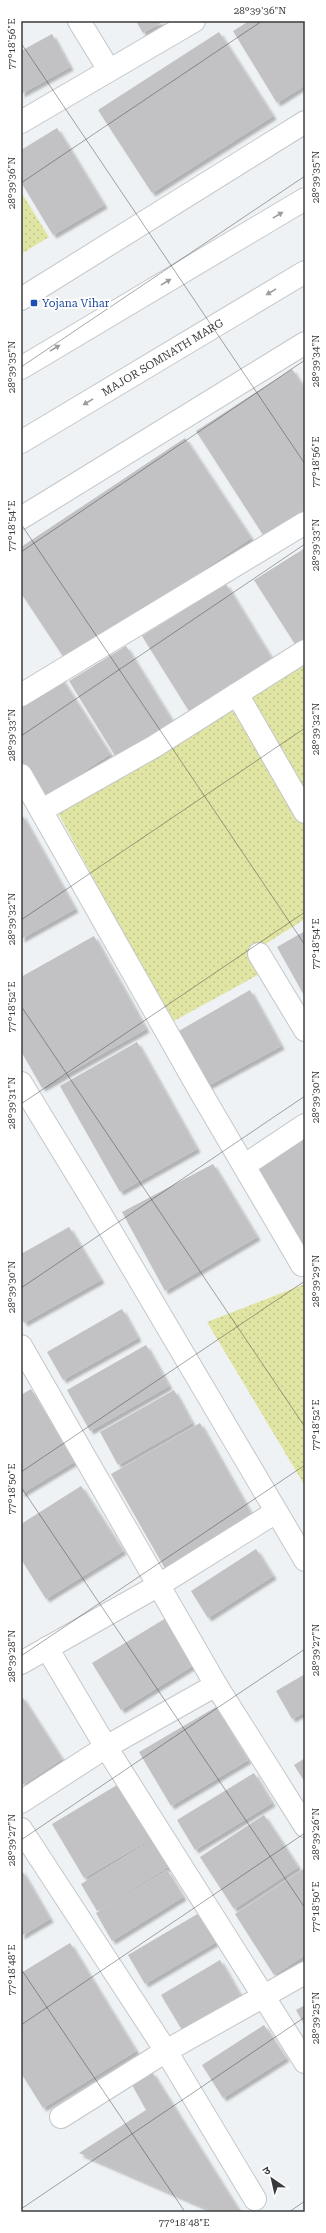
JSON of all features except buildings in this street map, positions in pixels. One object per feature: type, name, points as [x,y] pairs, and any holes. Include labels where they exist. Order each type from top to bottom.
[{"type":"street","points":[[79,21],[109,70]]},
{"type":"street","points":[[21,122],[194,21]]},
{"type":"street","points":[[21,299],[305,122]]},
{"type":"street","points":[[21,368],[305,199]]},
{"type":"street","name":"MAJOR SOMNATH MARG","points":[[21,442],[305,272]]},
{"type":"street","points":[[21,518],[305,343]]},
{"type":"street","points":[[21,695],[305,523]]},
{"type":"street","points":[[42,810],[155,746],[305,651]]},
{"type":"street","points":[[237,694],[305,812]]},
{"type":"street","points":[[21,775],[200,1091],[245,1164],[302,1265]]},
{"type":"street","points":[[258,954],[305,1030]]},
{"type":"street","points":[[21,1083],[93,1201],[305,1560]]},
{"type":"street","points":[[245,1164],[305,1126]]},
{"type":"street","points":[[21,1346],[216,1685],[304,1822]]},
{"type":"street","points":[[21,1663],[159,1585],[276,1512]]},
{"type":"street","points":[[46,1648],[106,1747],[265,1996],[305,2062]]},
{"type":"street","points":[[21,1802],[106,1747],[216,1685]]},
{"type":"street","points":[[21,1829],[166,2051],[255,2199]]},
{"type":"street","points":[[61,2117],[166,2051],[305,1973]]},
{"type":"green space","points":[[21,192],[49,237],[21,254]]},
{"type":"green space","points":[[305,659],[305,919],[253,952],[265,971],[174,1021],[135,955],[57,811]]},
{"type":"green space","points":[[305,1284],[305,1486],[207,1322]]},
{"type":"place","name":"Yojana Vihar","points":[[34,303]]}]
